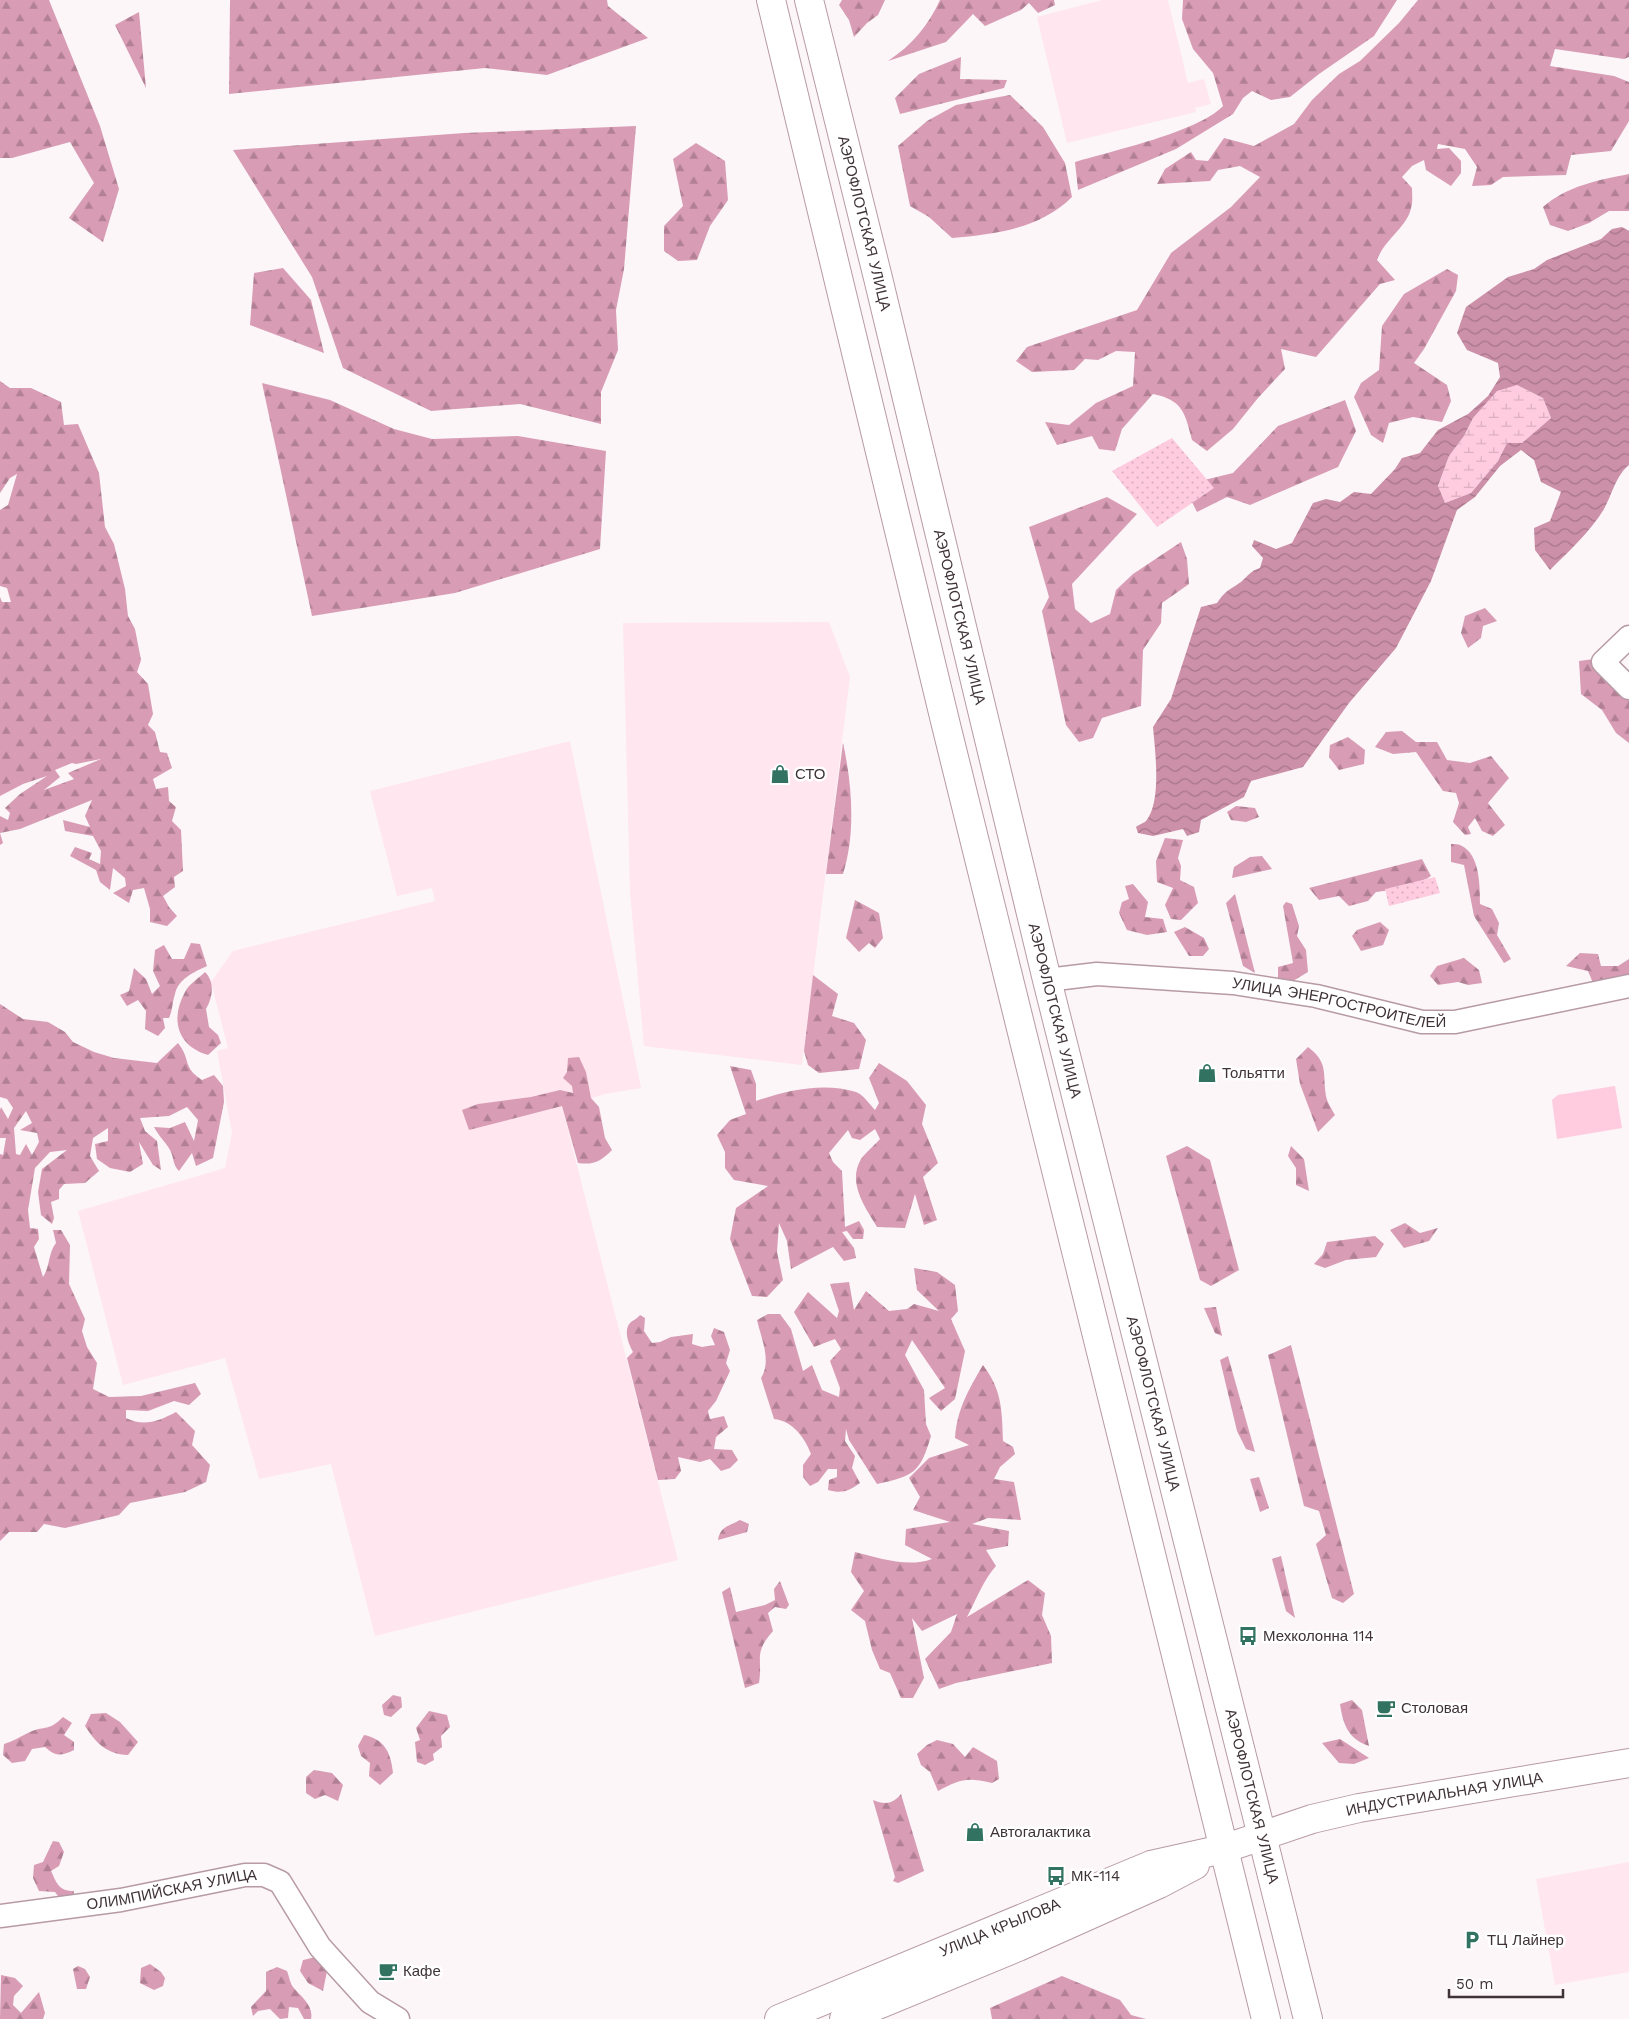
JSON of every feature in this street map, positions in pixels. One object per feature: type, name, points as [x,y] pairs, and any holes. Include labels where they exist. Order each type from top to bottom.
[{"type":"main road","points":[[771,0],[945,721],[1266,2019]]},
{"type":"main road","name":"АЭРОФЛОТСКАЯ УЛИЦА","points":[[808,0],[885,306],[1047,980],[1308,2019]]},
{"type":"main road","name":"ИНДУСТРИАЛЬНАЯ УЛИЦА","points":[[1262,1835],[1312,1819],[1359,1808],[1629,1763]]},
{"type":"main road","name":"УЛИЦА КРЫЛОВА","points":[[779,2019],[1151,1865],[1223,1849],[1262,1835]]},
{"type":"main road","name":"УЛИЦА КРЫЛОВА","points":[[844,2019],[1160,1884],[1223,1849]]},
{"type":"street","points":[[1629,637],[1603,662],[1629,688]]},
{"type":"street","name":"УЛИЦА ЭНЕРГОСТРОИТЕЛЕЙ","points":[[1047,980],[1097,974],[1232,983],[1316,996],[1430,1022],[1455,1022],[1629,986]]},
{"type":"street","name":"ОЛИМПИЙСКАЯ УЛИЦА","points":[[0,1916],[121,1900],[245,1876],[264,1875],[280,1882],[320,1947],[370,2002],[398,2019]]},
{"type":"shaded area","points":[[1102,0],[1168,0],[1188,83],[1204,79],[1211,104],[1195,108],[1196,112],[1067,143],[1037,17]]},
{"type":"shaded area","points":[[829,622],[850,677],[802,1065],[644,1046],[630,892],[623,623]]},
{"type":"shaded area","points":[[570,741],[641,1088],[605,1094],[562,1107],[678,1560],[375,1636],[331,1464],[259,1479],[225,1358],[123,1385],[78,1211],[225,1168],[232,1133],[217,1051],[228,1048],[211,982],[233,951],[435,901],[432,888],[397,896],[370,791]]},
{"type":"shaded area","points":[[1629,1862],[1629,1972],[1555,1985],[1536,1879]]},
{"type":"green space","points":[[0,0],[49,0],[100,126],[119,189],[103,242],[69,218],[94,183],[70,142],[12,158],[0,158]]},
{"type":"green space","points":[[230,0],[607,0],[608,6],[648,38],[547,75],[485,68],[229,94]]},
{"type":"green space","points":[[842,0],[885,0],[878,15],[867,23],[854,37],[849,20],[839,5]]},
{"type":"green space","points":[[940,0],[1054,0],[1055,5],[1038,13],[1029,3],[1021,10],[985,26],[973,14],[946,42],[888,61],[905,48],[918,34]]},
{"type":"green space","points":[[1183,0],[1397,0],[1374,36],[1319,74],[1290,97],[1271,100],[1252,91],[1243,98],[1233,114],[1176,149],[1078,190],[1075,162],[1154,140],[1195,124],[1223,106],[1213,73],[1193,49],[1182,19]]},
{"type":"green space","points":[[1418,0],[1629,0],[1629,57],[1624,59],[1555,49],[1550,66],[1614,76],[1629,82],[1629,121],[1611,151],[1571,155],[1566,175],[1503,177],[1491,185],[1472,186],[1477,167],[1465,149],[1438,144],[1437,149],[1449,148],[1461,161],[1461,173],[1451,186],[1426,170],[1424,160],[1412,166],[1402,177],[1412,188],[1409,215],[1380,253],[1377,260],[1395,280],[1380,284],[1316,357],[1281,349],[1285,369],[1233,429],[1207,451],[1192,440],[1187,422],[1177,404],[1153,394],[1122,429],[1115,451],[1099,449],[1092,436],[1057,445],[1045,422],[1069,425],[1096,403],[1133,386],[1135,352],[1116,351],[1098,360],[1085,359],[1074,370],[1032,372],[1016,361],[1027,347],[1137,310],[1171,253],[1231,207],[1260,177],[1240,166],[1218,170],[1210,181],[1157,184],[1165,169],[1191,152],[1196,160],[1208,161],[1224,138],[1254,146],[1294,124],[1312,100],[1339,74],[1360,61],[1399,23]]},
{"type":"green space","points":[[139,12],[146,88],[115,25]]},
{"type":"green space","points":[[961,57],[960,79],[1007,80],[1004,88],[900,114],[895,98],[919,74]]},
{"type":"green space","points":[[1010,95],[1043,127],[1065,163],[1072,197],[1059,208],[1031,223],[1000,232],[952,238],[929,217],[910,206],[898,146],[927,121],[956,105]]},
{"type":"green space","points":[[636,126],[624,269],[616,310],[618,350],[601,392],[601,424],[520,404],[431,411],[343,368],[312,277],[233,150],[464,133]]},
{"type":"green space","points":[[696,143],[725,161],[728,200],[710,226],[697,260],[678,261],[664,251],[664,226],[683,206],[673,159]]},
{"type":"green space","points":[[1629,174],[1629,211],[1609,211],[1589,223],[1568,231],[1550,225],[1543,207],[1552,200],[1583,185]]},
{"type":"green space","points":[[283,268],[311,300],[324,353],[250,325],[254,273]]},
{"type":"green space","points":[[1447,269],[1458,275],[1456,291],[1424,349],[1414,363],[1447,385],[1451,401],[1442,422],[1413,417],[1389,423],[1383,443],[1371,435],[1354,397],[1361,383],[1379,370],[1382,326],[1404,294]]},
{"type":"green space","points":[[0,381],[10,388],[31,388],[61,402],[64,425],[78,424],[99,473],[105,527],[114,544],[125,589],[128,616],[135,629],[141,660],[137,672],[148,684],[153,714],[148,725],[155,732],[160,752],[167,753],[172,768],[153,779],[156,789],[168,787],[169,801],[176,807],[172,821],[181,830],[183,871],[174,877],[175,887],[163,896],[177,916],[167,926],[150,922],[150,909],[144,888],[133,890],[129,903],[113,893],[126,886],[125,878],[113,868],[110,890],[100,882],[96,870],[70,856],[75,847],[92,853],[89,859],[100,864],[101,851],[93,836],[65,831],[63,820],[90,827],[85,816],[92,800],[20,829],[0,833],[0,816],[8,820],[10,813],[5,808],[20,794],[47,776],[23,784],[0,796],[0,597],[2,602],[11,602],[7,588],[0,586],[0,510],[8,505],[17,474],[10,478],[0,493]],"holes":[[[101,759],[68,773],[74,779],[44,790],[60,777],[55,770],[72,763],[76,764]]]},
{"type":"green space","points":[[262,383],[330,400],[394,429],[432,439],[518,436],[606,451],[600,549],[455,593],[312,616]]},
{"type":"green space","points":[[1517,385],[1543,398],[1551,418],[1522,443],[1507,443],[1498,461],[1471,493],[1445,503],[1438,487],[1449,456],[1464,436],[1473,418],[1497,390]]},
{"type":"green space","points":[[1345,400],[1356,431],[1338,467],[1250,505],[1227,497],[1197,512],[1189,496],[1196,482],[1233,473],[1278,426]]},
{"type":"green space","points":[[1172,438],[1214,488],[1157,527],[1112,471]]},
{"type":"green space","points":[[1107,497],[1137,514],[1072,584],[1075,609],[1091,623],[1110,614],[1116,590],[1133,574],[1181,542],[1187,559],[1189,584],[1162,603],[1161,623],[1143,650],[1141,706],[1102,718],[1093,738],[1079,742],[1066,725],[1042,611],[1049,597],[1029,527]]},
{"type":"green space","points":[[1485,608],[1497,621],[1483,626],[1481,638],[1468,648],[1461,633],[1465,616]]},
{"type":"green space","points":[[1594,659],[1629,695],[1629,743],[1616,733],[1602,710],[1581,694],[1579,661]]},
{"type":"green space","points":[[1402,731],[1416,742],[1437,742],[1447,760],[1470,763],[1491,756],[1509,778],[1488,803],[1505,825],[1493,836],[1482,831],[1475,818],[1468,827],[1471,834],[1465,835],[1453,822],[1459,803],[1456,793],[1443,791],[1416,752],[1393,754],[1375,747],[1386,732]]},
{"type":"green space","points":[[1348,737],[1365,750],[1364,764],[1339,770],[1329,757],[1330,745]]},
{"type":"green space","points":[[843,743],[849,775],[851,808],[850,842],[843,874],[826,874]]},
{"type":"green space","points":[[1236,806],[1255,808],[1259,817],[1246,822],[1231,820],[1227,812]]},
{"type":"green space","points":[[0,833],[3,843],[0,845]]},
{"type":"green space","points":[[1165,838],[1183,840],[1178,858],[1181,866],[1180,880],[1194,887],[1198,903],[1181,920],[1171,919],[1165,905],[1173,888],[1157,882],[1156,861]]},
{"type":"green space","points":[[1451,844],[1458,844],[1468,850],[1476,864],[1480,904],[1492,909],[1499,923],[1497,935],[1511,959],[1504,963],[1474,916],[1464,865],[1451,862]]},
{"type":"green space","points":[[1262,856],[1272,869],[1232,878],[1234,867],[1250,857]]},
{"type":"green space","points":[[1422,859],[1431,876],[1427,879],[1376,892],[1368,901],[1349,906],[1339,896],[1319,900],[1309,888]]},
{"type":"green space","points":[[1435,877],[1440,893],[1389,906],[1385,889]]},
{"type":"green space","points":[[1133,884],[1148,902],[1145,917],[1163,919],[1167,932],[1147,935],[1127,930],[1119,913],[1122,902],[1129,899],[1125,886]]},
{"type":"green space","points":[[1235,894],[1255,973],[1243,966],[1226,903]]},
{"type":"green space","points":[[855,900],[879,913],[883,938],[875,948],[869,943],[859,952],[846,938]]},
{"type":"green space","points":[[1286,902],[1292,904],[1299,926],[1297,936],[1306,950],[1308,972],[1293,981],[1278,980],[1278,967],[1293,963],[1283,906]]},
{"type":"green space","points":[[1380,922],[1389,930],[1383,945],[1361,951],[1352,936],[1357,930]]},
{"type":"green space","points":[[1185,927],[1204,938],[1209,949],[1203,956],[1189,956],[1174,932]]},
{"type":"green space","points":[[191,943],[200,944],[207,966],[187,977],[179,984],[169,1018],[163,1018],[165,1028],[158,1036],[145,1029],[146,1011],[138,1000],[127,1006],[120,995],[129,991],[134,968],[146,979],[152,994],[160,986],[153,971],[155,950],[164,945],[172,959],[184,959]]},
{"type":"green space","points":[[1580,953],[1598,954],[1601,966],[1618,966],[1629,959],[1629,975],[1620,976],[1610,984],[1593,983],[1588,971],[1566,966]]},
{"type":"green space","points":[[1464,958],[1479,970],[1482,983],[1468,985],[1458,982],[1438,985],[1430,976],[1437,966]]},
{"type":"green space","points":[[205,972],[212,985],[210,1000],[206,1009],[209,1027],[218,1035],[221,1043],[208,1055],[197,1051],[189,1045],[179,1030],[178,1021],[180,1002],[185,992]]},
{"type":"green space","points":[[813,975],[838,994],[832,1016],[854,1023],[866,1040],[859,1069],[819,1073],[808,1065],[804,1051]]},
{"type":"green space","points":[[0,1004],[23,1019],[48,1022],[65,1032],[73,1042],[94,1052],[114,1058],[157,1063],[178,1043],[189,1067],[196,1075],[202,1080],[214,1075],[223,1086],[224,1102],[213,1158],[196,1166],[192,1153],[179,1171],[169,1149],[154,1127],[170,1128],[185,1122],[194,1141],[198,1120],[187,1107],[169,1116],[140,1118],[145,1131],[157,1141],[161,1170],[153,1165],[139,1142],[143,1164],[130,1172],[110,1168],[97,1159],[95,1144],[108,1141],[108,1128],[93,1138],[90,1156],[99,1171],[85,1183],[64,1184],[59,1190],[59,1199],[51,1202],[54,1218],[52,1224],[41,1215],[38,1192],[42,1169],[67,1150],[50,1152],[35,1168],[28,1210],[30,1228],[38,1229],[39,1239],[34,1247],[43,1277],[56,1243],[53,1230],[61,1230],[70,1245],[69,1284],[85,1319],[82,1331],[87,1347],[97,1363],[93,1389],[109,1397],[141,1396],[195,1383],[201,1394],[189,1405],[174,1401],[148,1411],[126,1410],[126,1418],[139,1422],[151,1422],[176,1412],[195,1431],[192,1445],[210,1465],[206,1482],[185,1492],[130,1503],[119,1515],[65,1528],[44,1524],[37,1532],[9,1532],[0,1541],[0,1154],[3,1155],[6,1138],[0,1138],[0,1110],[1,1107],[8,1119],[13,1108],[7,1099],[0,1097]],"holes":[[[26,1111],[32,1123],[20,1130],[37,1133],[39,1142],[32,1155],[26,1144],[20,1155],[16,1154],[14,1128]]]},
{"type":"green space","points":[[1308,1047],[1320,1059],[1323,1065],[1325,1092],[1335,1115],[1318,1132],[1300,1084],[1296,1059]]},
{"type":"green space","points":[[579,1057],[586,1072],[591,1098],[599,1107],[605,1138],[612,1150],[600,1160],[588,1164],[578,1163],[562,1106],[469,1130],[462,1110],[478,1104],[531,1097],[560,1090],[573,1093],[572,1086],[563,1078],[567,1072],[568,1058]]},
{"type":"green space","points":[[879,1063],[907,1081],[926,1105],[922,1124],[938,1163],[923,1177],[937,1220],[924,1225],[915,1194],[905,1228],[877,1227],[859,1194],[856,1177],[861,1159],[880,1139],[875,1129],[860,1140],[852,1138],[848,1130],[829,1153],[833,1162],[842,1171],[845,1227],[859,1221],[864,1230],[863,1239],[853,1239],[847,1231],[842,1232],[854,1248],[856,1258],[844,1261],[833,1247],[791,1269],[787,1241],[779,1223],[777,1252],[783,1280],[767,1297],[752,1296],[730,1239],[736,1208],[768,1186],[734,1180],[725,1168],[725,1152],[717,1135],[730,1120],[746,1114],[730,1066],[751,1070],[756,1084],[756,1101],[793,1091],[831,1088],[859,1093],[875,1110],[879,1103],[869,1078]]},
{"type":"green space","points":[[1615,1086],[1622,1128],[1557,1139],[1552,1100],[1558,1095]]},
{"type":"green space","points":[[1187,1146],[1210,1160],[1239,1270],[1211,1286],[1200,1280],[1166,1156]]},
{"type":"green space","points":[[1291,1146],[1304,1159],[1309,1191],[1296,1185],[1296,1168],[1288,1156]]},
{"type":"green space","points":[[1405,1223],[1420,1233],[1438,1228],[1429,1241],[1404,1248],[1390,1230]]},
{"type":"green space","points":[[1375,1236],[1384,1244],[1376,1257],[1346,1260],[1325,1268],[1314,1264],[1323,1254],[1327,1242]]},
{"type":"green space","points":[[914,1268],[937,1272],[955,1285],[958,1311],[951,1319],[965,1351],[955,1399],[941,1411],[929,1398],[945,1388],[912,1340],[905,1355],[924,1390],[926,1424],[931,1436],[919,1465],[907,1475],[877,1484],[849,1440],[846,1429],[845,1441],[855,1456],[852,1468],[860,1483],[845,1491],[828,1490],[829,1480],[837,1477],[837,1469],[828,1469],[818,1482],[810,1486],[803,1477],[803,1465],[811,1454],[802,1436],[787,1423],[774,1419],[761,1378],[766,1364],[766,1357],[757,1320],[768,1314],[780,1314],[791,1329],[803,1371],[812,1365],[822,1390],[839,1397],[840,1388],[830,1361],[841,1349],[835,1339],[814,1347],[794,1312],[808,1292],[837,1318],[839,1311],[830,1284],[849,1282],[854,1310],[866,1291],[889,1311],[907,1309],[914,1304],[939,1311],[917,1290]]},
{"type":"green space","points":[[1216,1307],[1222,1336],[1215,1333],[1204,1308]]},
{"type":"green space","points":[[640,1315],[645,1318],[644,1331],[652,1343],[671,1337],[693,1334],[692,1344],[702,1347],[715,1345],[711,1336],[714,1328],[724,1332],[730,1350],[726,1363],[730,1371],[716,1401],[708,1411],[710,1419],[724,1416],[728,1427],[716,1437],[714,1449],[732,1450],[738,1460],[730,1468],[721,1471],[710,1459],[700,1462],[678,1457],[681,1471],[675,1479],[658,1480],[627,1358],[633,1352],[627,1338],[628,1326]]},
{"type":"green space","points":[[1291,1345],[1354,1594],[1343,1603],[1332,1598],[1316,1544],[1326,1535],[1319,1511],[1304,1506],[1268,1355]]},
{"type":"green space","points":[[1228,1356],[1255,1452],[1246,1449],[1237,1431],[1220,1360]]},
{"type":"green space","points":[[983,1365],[994,1383],[1000,1401],[1003,1441],[1013,1447],[1015,1454],[1000,1467],[994,1479],[1014,1482],[1021,1520],[988,1518],[972,1524],[1009,1531],[1008,1546],[986,1550],[996,1566],[984,1583],[967,1617],[1028,1580],[1045,1593],[1042,1615],[1051,1636],[1052,1663],[956,1683],[939,1689],[925,1659],[951,1632],[957,1614],[922,1631],[912,1618],[924,1678],[913,1698],[901,1698],[890,1673],[880,1669],[872,1650],[865,1621],[851,1610],[864,1591],[851,1572],[855,1552],[913,1563],[932,1559],[905,1545],[906,1529],[950,1522],[913,1510],[920,1497],[909,1478],[929,1458],[969,1445],[955,1438],[956,1428],[964,1400]]},
{"type":"green space","points":[[1259,1477],[1269,1508],[1260,1512],[1250,1479]]},
{"type":"green space","points":[[740,1520],[749,1524],[747,1532],[718,1540],[723,1529]]},
{"type":"green space","points":[[1281,1556],[1295,1618],[1286,1611],[1272,1559]]},
{"type":"green space","points":[[780,1581],[789,1605],[786,1609],[775,1607],[768,1613],[773,1631],[761,1651],[759,1683],[745,1688],[722,1592],[730,1587],[736,1612],[765,1605],[775,1600],[774,1589]]},
{"type":"green space","points":[[393,1695],[401,1697],[402,1707],[391,1717],[384,1715],[382,1705]]},
{"type":"green space","points":[[1352,1700],[1362,1710],[1369,1746],[1351,1735],[1345,1724],[1340,1704]]},
{"type":"green space","points":[[429,1711],[447,1715],[450,1727],[441,1736],[442,1747],[433,1754],[434,1760],[425,1765],[417,1762],[415,1742],[420,1740],[416,1728]]},
{"type":"green space","points":[[106,1713],[120,1722],[138,1742],[128,1755],[108,1750],[102,1746],[93,1738],[85,1726],[91,1714]]},
{"type":"green space","points":[[63,1717],[72,1723],[64,1735],[74,1742],[74,1750],[56,1754],[45,1747],[32,1749],[25,1761],[12,1763],[3,1755],[4,1744],[35,1730],[50,1726]]},
{"type":"green space","points":[[364,1735],[381,1743],[390,1759],[393,1773],[380,1785],[369,1776],[370,1763],[361,1756],[358,1746]]},
{"type":"green space","points":[[1340,1739],[1369,1758],[1354,1764],[1339,1763],[1322,1743]]},
{"type":"green space","points":[[937,1740],[953,1744],[965,1757],[973,1747],[997,1761],[999,1779],[992,1783],[964,1780],[938,1791],[930,1772],[921,1765],[917,1754],[927,1745]]},
{"type":"green space","points":[[314,1770],[332,1773],[343,1785],[338,1801],[325,1795],[315,1799],[306,1793],[306,1777]]},
{"type":"green space","points":[[901,1794],[924,1871],[898,1883],[893,1881],[895,1877],[873,1800],[889,1803]]},
{"type":"green space","points":[[53,1841],[59,1842],[64,1852],[59,1866],[51,1871],[59,1886],[65,1890],[74,1891],[73,1898],[61,1900],[55,1892],[39,1891],[33,1878],[34,1865],[43,1862]]},
{"type":"green space","points":[[317,1957],[328,1966],[323,1991],[308,1983],[300,1971],[303,1960]]},
{"type":"green space","points":[[150,1964],[161,1972],[165,1978],[163,1986],[154,1990],[140,1983],[141,1968]]},
{"type":"green space","points":[[78,1966],[85,1969],[90,1977],[86,1989],[77,1989],[73,1969]]},
{"type":"green space","points":[[277,1967],[287,1971],[292,1985],[306,2001],[310,2009],[311,2019],[304,2019],[298,2008],[289,2007],[288,2018],[280,2019],[270,2009],[258,2011],[253,2016],[251,2007],[266,1991],[266,1972]]},
{"type":"green space","points":[[1,1975],[15,1978],[23,1986],[14,1996],[13,2005],[21,2013],[39,1992],[45,2013],[43,2019],[0,2019]]},
{"type":"green space","points":[[1062,1976],[1120,2000],[1131,2015],[1146,2019],[992,2019],[990,2008]]},
{"type":"water","points":[[1622,227],[1629,231],[1629,465],[1621,474],[1604,509],[1592,526],[1550,570],[1535,550],[1534,528],[1550,521],[1561,492],[1541,482],[1534,460],[1521,450],[1500,466],[1475,497],[1457,510],[1431,581],[1396,648],[1349,703],[1303,767],[1251,781],[1244,797],[1201,820],[1199,832],[1187,836],[1183,829],[1153,836],[1138,833],[1136,827],[1146,821],[1151,812],[1156,789],[1153,727],[1171,699],[1201,607],[1217,603],[1227,591],[1241,582],[1251,572],[1260,568],[1263,558],[1252,546],[1254,540],[1276,549],[1292,543],[1313,503],[1326,499],[1340,502],[1354,492],[1371,494],[1395,469],[1402,458],[1420,453],[1438,430],[1468,414],[1488,396],[1500,377],[1498,363],[1467,350],[1457,333],[1466,307],[1508,277],[1534,269],[1547,260],[1601,239],[1612,229]],"holes":[[[1517,385],[1543,398],[1551,418],[1522,443],[1507,443],[1498,461],[1471,493],[1445,503],[1438,486],[1449,456],[1464,436],[1473,418],[1497,391]]]},
{"type":"place","name":"СТО","points":[[780,774]]},
{"type":"place","name":"Тольятти","points":[[1207,1073]]},
{"type":"place","name":"Мехколонна 114","points":[[1248,1636]]},
{"type":"place","name":"Столовая","points":[[1386,1708]]},
{"type":"place","name":"Автогалактика","points":[[975,1832]]},
{"type":"place","name":"МК-114","points":[[1056,1876]]},
{"type":"place","name":"ТЦ Лайнер","points":[[1472,1940]]},
{"type":"place","name":"Кафе","points":[[388,1971]]}]
